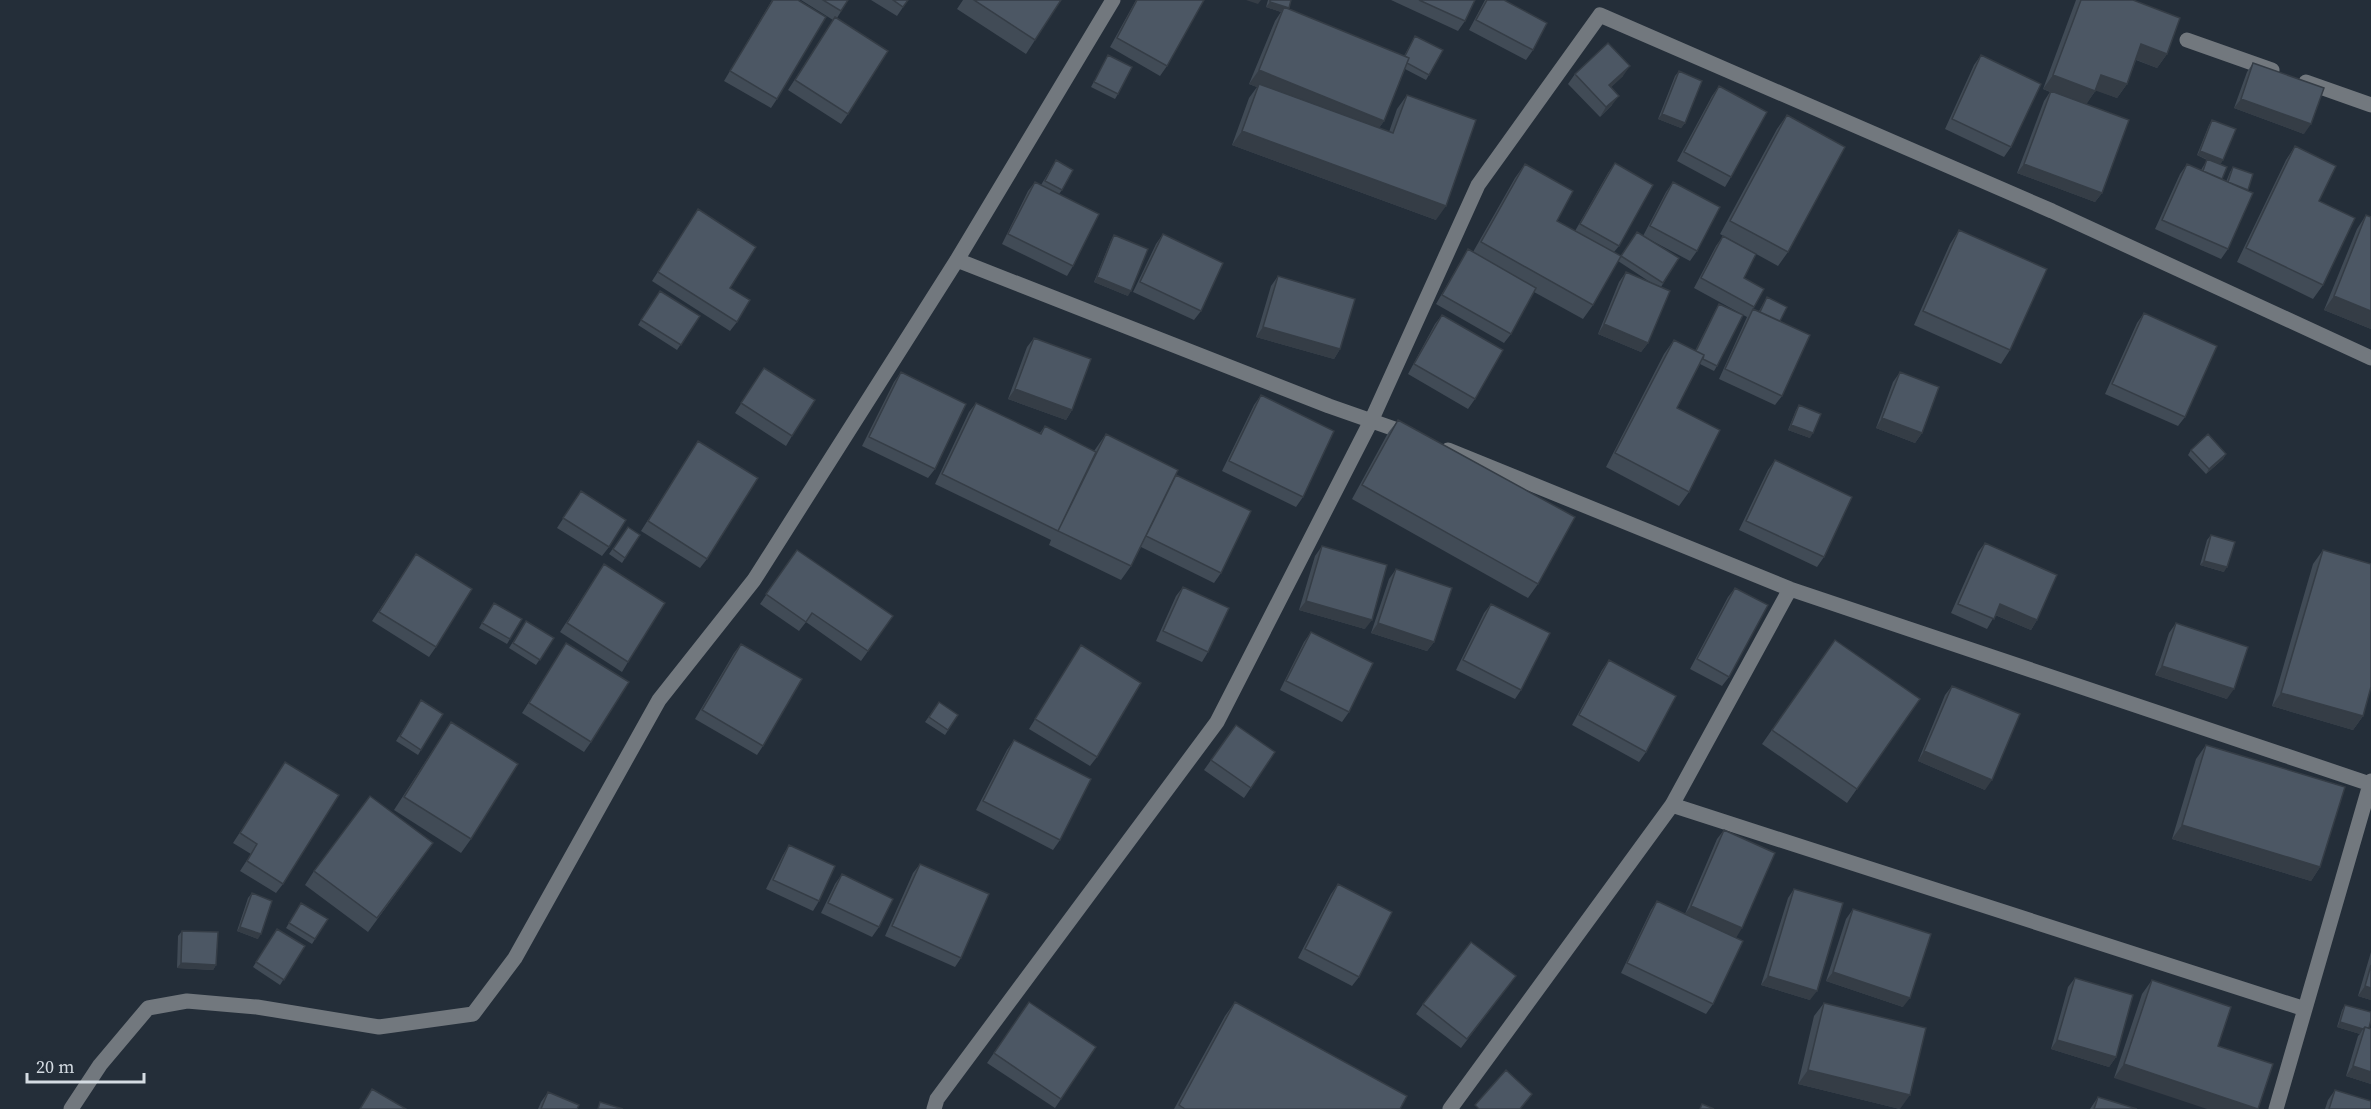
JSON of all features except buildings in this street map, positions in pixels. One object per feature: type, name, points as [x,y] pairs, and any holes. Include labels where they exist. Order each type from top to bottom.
[{"type":"street","points":[[71,1109],[100,1065],[148,1008],[187,1001],[256,1007],[379,1027],[473,1014],[515,958],[660,700],[754,580],[957,260],[1113,0]]},
{"type":"street","points":[[934,1109],[937,1099],[1217,722],[1372,419],[1479,185],[1600,15],[2052,211],[2371,358]]},
{"type":"street","points":[[2187,40],[2371,105]]},
{"type":"street","points":[[957,260],[1329,406],[1372,419],[1790,589],[2371,782],[2277,1109]]},
{"type":"street","points":[[1450,1109],[1672,805],[1790,589]]},
{"type":"street","points":[[1672,805],[2305,1009]]}]
